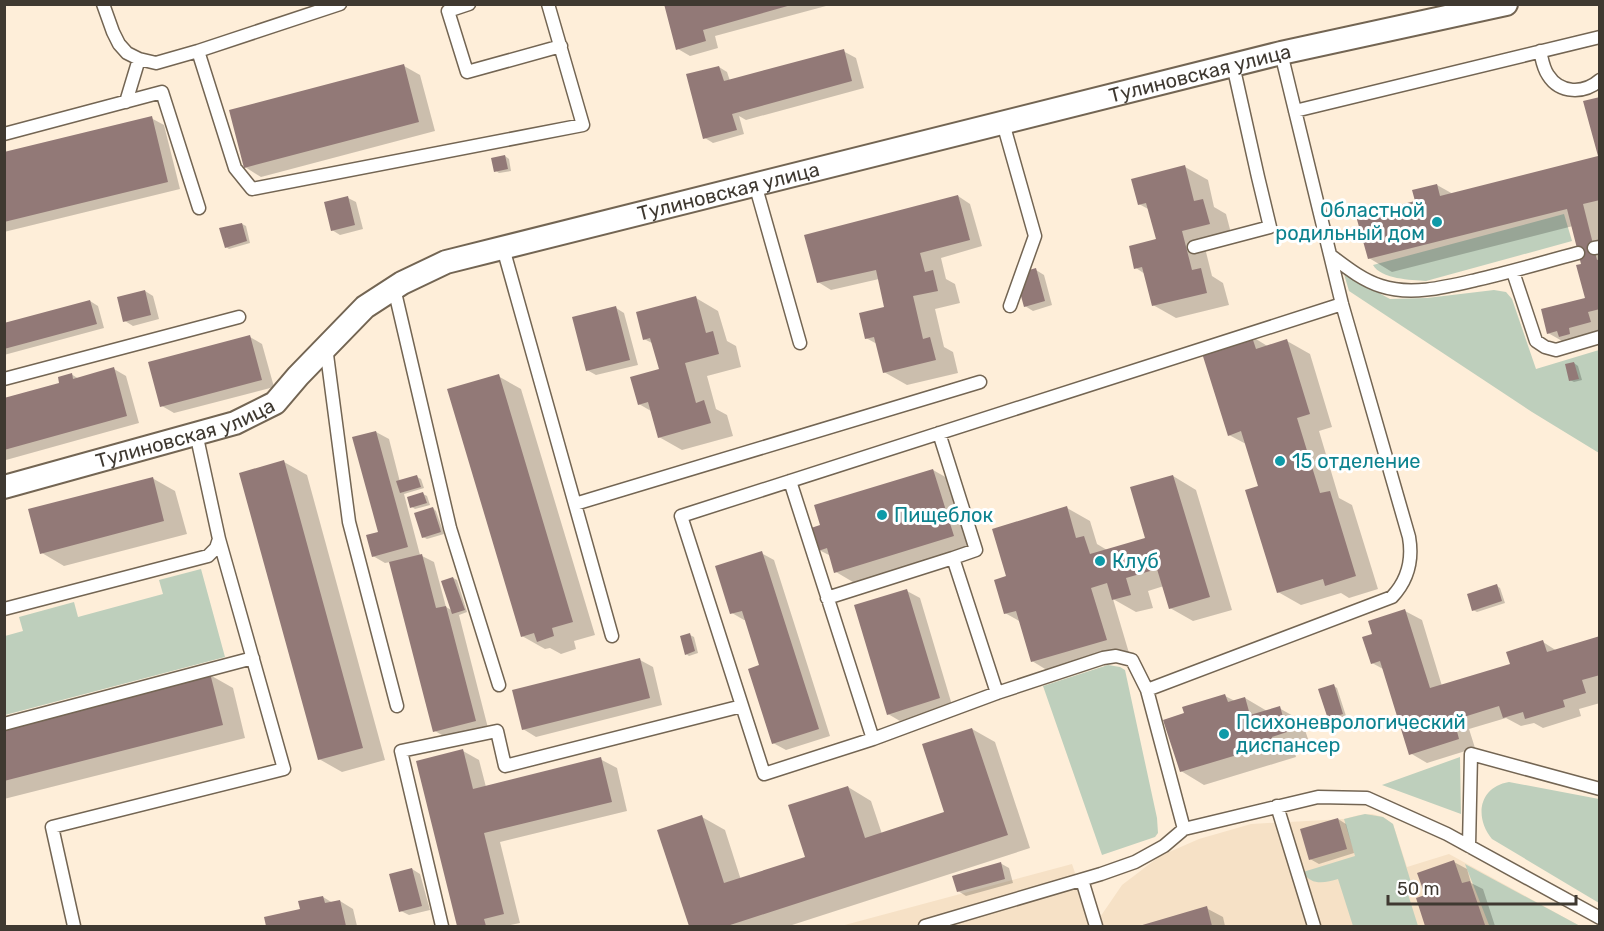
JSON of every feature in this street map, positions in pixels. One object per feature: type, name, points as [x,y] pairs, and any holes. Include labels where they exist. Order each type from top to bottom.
[{"type":"street","name":"Тулиновская улица","points":[[4,487],[235,423],[275,403],[365,307],[402,283],[446,262],[1281,53],[1506,4]]},
{"type":"lane","points":[[103,4],[113,32],[127,53],[156,63],[340,4]]},
{"type":"lane","points":[[469,4],[448,11],[467,72],[561,46]]},
{"type":"lane","points":[[198,51],[235,168],[252,189],[583,125],[548,4]]},
{"type":"lane","points":[[1295,111],[1599,37]]},
{"type":"lane","points":[[1540,51],[1547,74],[1563,88],[1573,91],[1584,90],[1599,80]]},
{"type":"lane","points":[[1147,690],[1392,597],[1404,581],[1410,561],[1409,537],[1342,304],[1281,53]]},
{"type":"lane","points":[[126,102],[139,59]]},
{"type":"lane","points":[[1194,247],[1270,227],[1233,65]]},
{"type":"lane","points":[[4,134],[162,92],[199,208]]},
{"type":"lane","points":[[1003,123],[1035,236],[1010,306]]},
{"type":"lane","points":[[755,184],[800,343]]},
{"type":"lane","points":[[503,248],[612,636]]},
{"type":"lane","points":[[1330,255],[1360,276],[1380,286],[1400,291],[1455,285],[1513,272],[1578,253]]},
{"type":"lane","points":[[1513,272],[1536,341],[1540,345],[1556,350],[1599,337]]},
{"type":"lane","points":[[394,288],[450,528],[499,685]]},
{"type":"lane","points":[[1184,829],[1147,690],[1132,660],[1116,656],[1103,658],[997,693],[873,739],[764,774],[681,516],[1342,304]]},
{"type":"lane","points":[[4,379],[239,317]]},
{"type":"lane","points":[[326,347],[349,522],[397,706]]},
{"type":"lane","points":[[575,504],[980,382]]},
{"type":"lane","points":[[827,598],[976,550],[939,433]]},
{"type":"lane","points":[[74,927],[52,827],[284,769],[219,539],[196,434]]},
{"type":"lane","points":[[790,481],[873,739]]},
{"type":"lane","points":[[4,609],[208,556],[216,548],[219,539]]},
{"type":"lane","points":[[953,558],[997,693]]},
{"type":"lane","points":[[4,724],[253,658]]},
{"type":"lane","points":[[442,927],[401,752],[497,731],[505,766],[742,706]]},
{"type":"lane","points":[[1469,846],[1471,754],[1599,789]]},
{"type":"lane","points":[[926,927],[1135,862],[1164,846],[1184,829],[1318,797],[1367,798],[1447,834],[1599,918]]},
{"type":"lane","points":[[1277,806],[1314,927]]},
{"type":"lane","points":[[1082,880],[1096,927]]},
{"type":"shaded area","points":[[1372,814],[1383,817],[1393,824],[1407,867],[1449,854],[1580,926],[1094,926],[1122,885],[1160,856],[1199,839],[1251,824],[1344,819]]},
{"type":"shaded area","points":[[1072,864],[1093,926],[841,926]]},
{"type":"green space","points":[[1564,214],[1572,241],[1426,281],[1389,276],[1377,270],[1373,265]]},
{"type":"green space","points":[[1344,274],[1390,299],[1427,298],[1494,290],[1506,292],[1512,299],[1536,369],[1599,350],[1599,453],[1532,412],[1349,291]]},
{"type":"green space","points":[[201,569],[225,657],[5,715],[5,636],[23,631],[19,617],[74,602],[78,617],[163,594],[159,580]]},
{"type":"green space","points":[[1108,665],[1125,670],[1157,818],[1158,833],[1155,837],[1102,855],[1043,686]]},
{"type":"green space","points":[[1460,757],[1461,814],[1382,785]]},
{"type":"green space","points":[[1509,782],[1599,799],[1599,903],[1492,839],[1483,822],[1482,804],[1491,790]]},
{"type":"green space","points":[[1365,814],[1383,817],[1393,824],[1414,892],[1408,894],[1418,926],[1353,926],[1338,879],[1314,881],[1303,872],[1355,856],[1344,819]]},
{"type":"green space","points":[[1465,864],[1580,926],[1487,926],[1489,925]]},
{"type":"building","points":[[664,4],[791,5],[703,30],[706,41],[676,50]]},
{"type":"building","points":[[844,49],[852,81],[732,114],[737,130],[703,139],[686,74],[719,66],[724,81]]},
{"type":"building","points":[[404,64],[419,122],[244,168],[229,110]]},
{"type":"building","name":"Областной родильный дом","points":[[1600,97],[1600,200],[1583,204],[1597,260],[1600,259],[1600,309],[1588,312],[1591,322],[1569,328],[1570,334],[1559,337],[1557,331],[1547,334],[1541,309],[1585,298],[1576,265],[1581,264],[1567,209],[1368,259],[1356,216],[1415,201],[1412,190],[1437,184],[1440,196],[1598,156],[1583,101]]},
{"type":"building","points":[[152,116],[168,182],[4,222],[4,152]]},
{"type":"building","points":[[505,155],[508,169],[494,172],[491,158]]},
{"type":"building","points":[[1185,165],[1194,201],[1203,199],[1210,224],[1182,231],[1192,270],[1201,268],[1207,293],[1152,306],[1142,267],[1134,269],[1129,246],[1156,239],[1146,203],[1138,205],[1131,179]]},
{"type":"building","points":[[958,195],[970,240],[920,253],[925,272],[933,270],[938,291],[913,296],[923,339],[930,337],[936,360],[883,373],[874,337],[865,339],[859,313],[884,307],[876,270],[817,283],[804,235]]},
{"type":"building","points":[[348,196],[355,225],[331,231],[324,202]]},
{"type":"building","points":[[242,223],[247,241],[225,248],[219,228]]},
{"type":"building","points":[[1036,268],[1045,301],[1024,307],[1015,274]]},
{"type":"building","points":[[145,290],[151,315],[123,322],[117,297]]},
{"type":"building","points":[[696,296],[706,333],[713,331],[719,354],[685,363],[696,403],[704,400],[711,423],[658,438],[648,402],[638,405],[630,377],[659,369],[650,338],[643,340],[636,312]]},
{"type":"building","points":[[90,300],[97,324],[4,349],[4,323]]},
{"type":"building","points":[[616,306],[630,360],[586,371],[572,317]]},
{"type":"building","name":"15 отделение","points":[[1251,334],[1256,349],[1287,339],[1310,414],[1297,418],[1320,493],[1330,491],[1356,576],[1325,586],[1323,579],[1277,593],[1245,490],[1258,486],[1241,431],[1228,436],[1201,350]]},
{"type":"building","points":[[250,335],[262,380],[160,407],[148,362]]},
{"type":"building","points":[[1574,362],[1579,379],[1569,381],[1565,364]]},
{"type":"building","points":[[114,367],[127,416],[4,450],[4,398],[59,383],[58,377],[72,373],[73,379]]},
{"type":"building","points":[[499,374],[573,622],[552,628],[554,636],[537,642],[534,633],[521,637],[447,389]]},
{"type":"building","points":[[376,431],[408,547],[372,557],[366,535],[378,532],[352,437]]},
{"type":"building","points":[[284,460],[363,748],[318,760],[239,473]]},
{"type":"building","name":"Пищеблок","points":[[933,469],[954,536],[834,573],[827,548],[818,551],[811,528],[820,525],[814,505]]},
{"type":"building","points":[[417,475],[421,487],[400,493],[396,481]]},
{"type":"building","name":"Клуб","points":[[1173,475],[1210,597],[1169,609],[1157,569],[1126,578],[1131,595],[1112,600],[1107,583],[1091,588],[1107,640],[1031,662],[1016,611],[1004,614],[994,580],[1006,576],[992,529],[1067,506],[1076,538],[1084,536],[1090,554],[1145,538],[1130,487]]},
{"type":"building","points":[[153,477],[164,521],[40,554],[28,509]]},
{"type":"building","points":[[423,492],[427,503],[410,508],[407,497]]},
{"type":"building","points":[[433,507],[441,532],[422,538],[414,513]]},
{"type":"building","points":[[762,551],[819,729],[772,744],[748,669],[759,665],[742,611],[730,614],[715,566]]},
{"type":"building","points":[[422,554],[436,608],[446,606],[476,721],[433,732],[389,562]]},
{"type":"building","points":[[453,577],[465,610],[452,614],[441,581]]},
{"type":"building","points":[[1497,584],[1502,601],[1472,611],[1467,594]]},
{"type":"building","points":[[907,589],[940,698],[887,715],[854,605]]},
{"type":"building","points":[[1405,609],[1430,688],[1510,664],[1506,652],[1543,640],[1547,652],[1600,636],[1600,675],[1582,680],[1586,693],[1563,700],[1565,707],[1525,719],[1523,712],[1503,718],[1499,706],[1454,720],[1459,739],[1409,755],[1380,661],[1371,664],[1362,637],[1372,634],[1368,621]]},
{"type":"building","points":[[690,633],[695,651],[685,655],[680,636]]},
{"type":"building","points":[[640,658],[650,698],[522,730],[512,690]]},
{"type":"building","points":[[210,673],[223,725],[4,781],[4,726]]},
{"type":"building","points":[[1334,684],[1343,714],[1328,719],[1318,689]]},
{"type":"building","name":"Психоневрологический диспансер","points":[[1225,694],[1228,702],[1245,697],[1250,715],[1280,706],[1287,732],[1272,737],[1274,744],[1180,772],[1163,720],[1184,713],[1182,707]]},
{"type":"building","points":[[972,728],[1008,835],[727,926],[689,926],[657,830],[702,815],[724,883],[805,857],[788,805],[848,786],[865,838],[944,812],[922,744]]},
{"type":"building","points":[[463,749],[473,789],[601,757],[612,802],[484,833],[504,914],[484,919],[486,926],[457,926],[416,761]]},
{"type":"building","points":[[1338,818],[1347,849],[1309,860],[1300,829]]},
{"type":"building","points":[[1454,860],[1462,883],[1470,881],[1485,925],[1425,926],[1416,898],[1425,895],[1417,873]]},
{"type":"building","points":[[1001,862],[1005,879],[957,892],[952,876]]},
{"type":"building","points":[[412,868],[422,906],[399,912],[389,874]]},
{"type":"building","points":[[323,896],[325,903],[340,900],[346,926],[266,926],[264,917],[300,909],[298,901]]},
{"type":"building","points":[[1207,906],[1212,926],[1139,926]]},
{"type":"place","name":"Областной родильный дом","points":[[1437,222]]},
{"type":"place","name":"15 отделение","points":[[1280,461]]},
{"type":"place","name":"Пищеблок","points":[[882,515]]},
{"type":"place","name":"Клуб","points":[[1100,561]]},
{"type":"place","name":"Психоневрологический диспансер","points":[[1224,734]]}]
